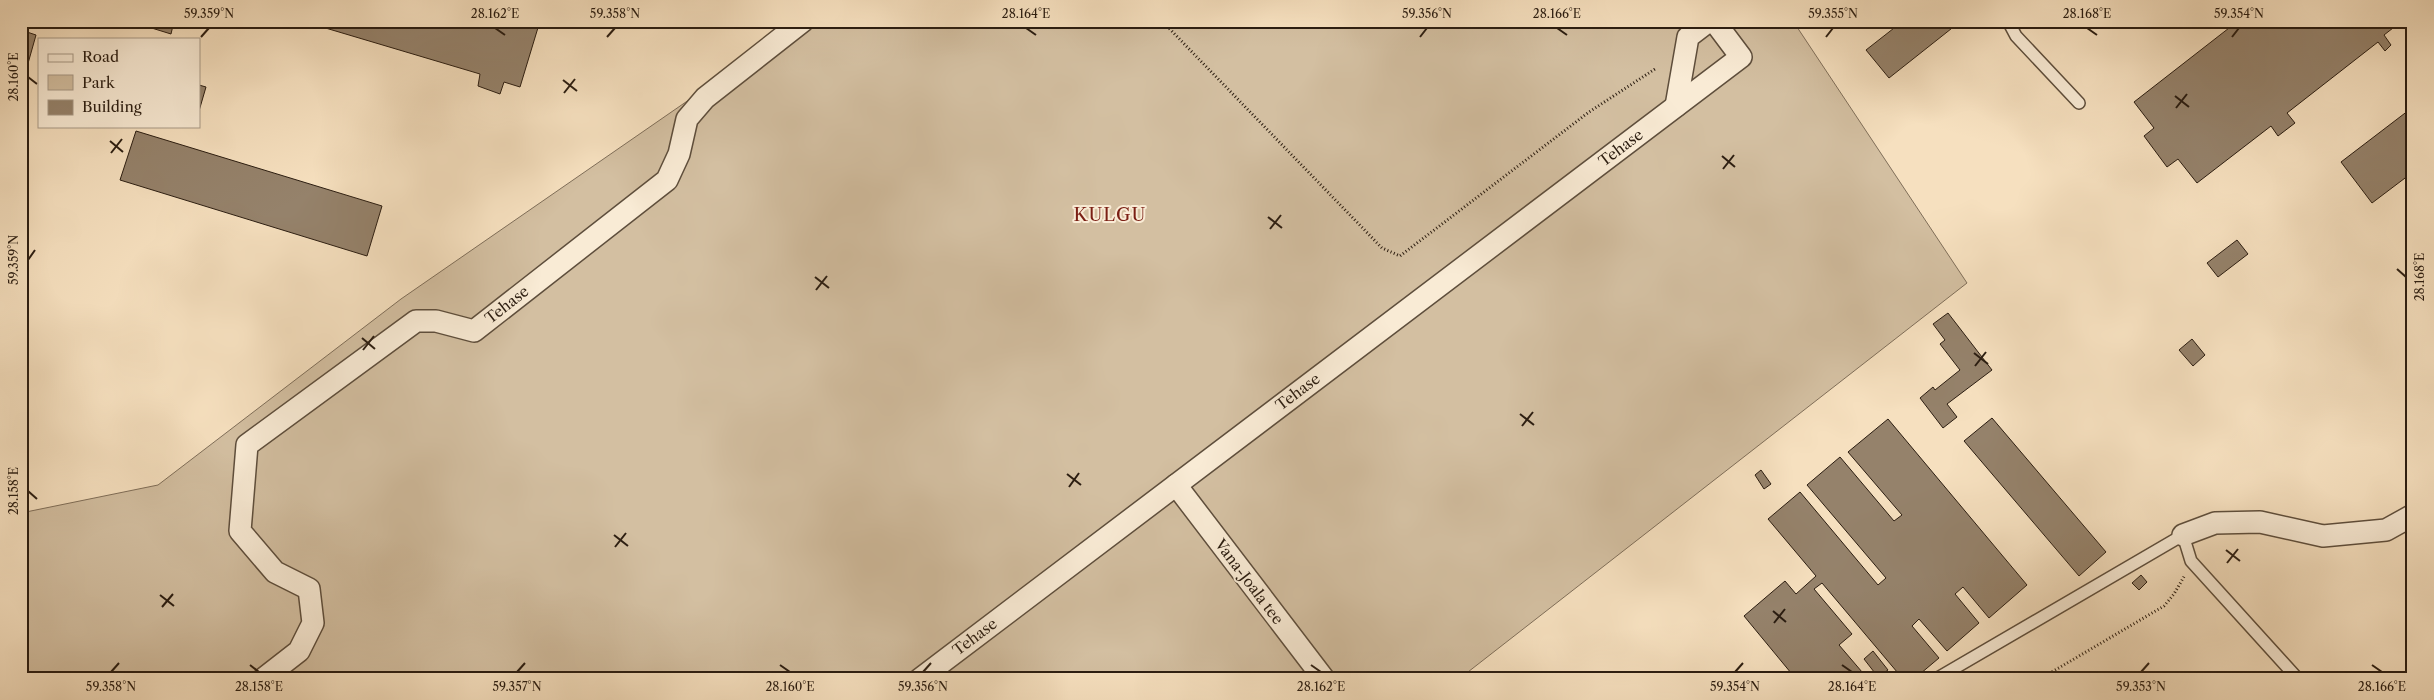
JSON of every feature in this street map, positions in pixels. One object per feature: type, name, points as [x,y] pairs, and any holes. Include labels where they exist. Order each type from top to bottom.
[{"type":"street","name":"Tehase","points":[[263,679],[299,652],[313,623],[309,589],[275,572],[240,531],[247,445],[416,321],[436,321],[474,331],[667,180],[679,154],[687,119],[706,98],[803,21]]},
{"type":"street","points":[[1676,106],[1688,37],[1709,21]]},
{"type":"street","name":"Tehase","points":[[920,679],[1741,57],[1714,21]]},
{"type":"street","name":"Vana-Joala tee","points":[[1176,485],[1324,679]]},
{"type":"street","points":[[2183,536],[2215,523],[2260,522],[2323,536],[2386,530],[2413,515]]},
{"type":"lane","points":[[2008,21],[2016,36],[2079,103]]},
{"type":"lane","points":[[1936,679],[2183,536],[2191,560],[2298,679]]},
{"type":"path","points":[[1162,21],[1382,248],[1400,256],[1590,112],[1655,69]]},
{"type":"path","points":[[2040,679],[2164,606],[2184,579],[2191,560]]},
{"type":"green space","points":[[803,21],[1793,21],[1967,283],[1459,679],[21,679],[21,513],[158,485],[401,299]]},
{"type":"building","points":[[129,21],[174,21],[171,34]]},
{"type":"building","points":[[302,21],[540,21],[520,87],[504,82],[500,94],[478,86],[480,74]]},
{"type":"building","points":[[1903,21],[1961,21],[1889,78],[1866,50]]},
{"type":"building","points":[[2238,21],[2402,21],[2384,35],[2391,45],[2385,51],[2378,42],[2287,113],[2295,123],[2278,136],[2271,126],[2197,183],[2178,159],[2167,167],[2144,136],[2154,128],[2134,102]]},
{"type":"building","points":[[21,30],[36,35],[27,67],[21,65]]},
{"type":"building","points":[[200,85],[206,87],[200,108]]},
{"type":"building","points":[[2413,107],[2413,172],[2372,203],[2341,162]]},
{"type":"building","points":[[136,131],[382,206],[367,256],[120,180]]},
{"type":"building","points":[[2237,240],[2248,254],[2218,277],[2207,263]]},
{"type":"building","points":[[1948,313],[1992,370],[1947,404],[1957,417],[1943,428],[1920,398],[1933,387],[1935,390],[1960,370],[1940,344],[1945,340],[1933,324]]},
{"type":"building","points":[[2192,339],[2205,355],[2193,366],[2179,350]]},
{"type":"building","points":[[1992,418],[2106,552],[2079,576],[1964,441]]},
{"type":"building","points":[[1888,419],[2027,585],[1989,618],[1963,587],[1955,594],[1979,623],[1947,651],[1919,619],[1912,626],[1939,658],[1914,679],[1903,679],[1822,583],[1814,589],[1852,634],[1839,645],[1868,679],[1796,679],[1744,616],[1785,581],[1796,594],[1816,576],[1768,519],[1800,492],[1878,585],[1886,578],[1807,485],[1840,457],[1894,521],[1902,515],[1848,452]]},
{"type":"building","points":[[1761,470],[1771,484],[1764,489],[1755,475]]},
{"type":"building","points":[[2141,575],[2147,582],[2139,590],[2132,583]]},
{"type":"building","points":[[1873,651],[1888,670],[1878,677],[1864,659]]},
{"type":"district","name":"KULGU","points":[[1110,215]]}]
